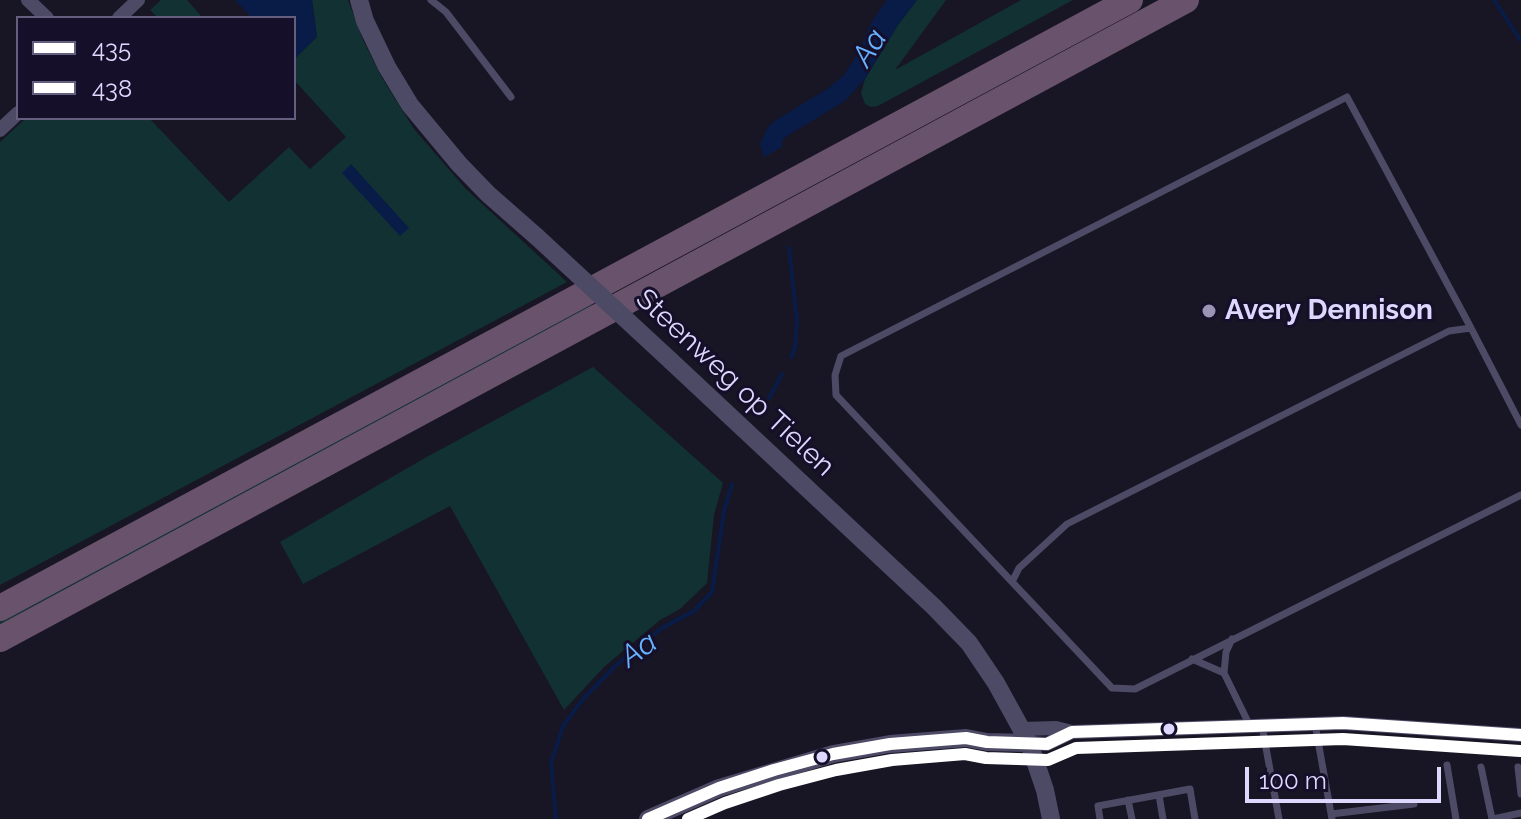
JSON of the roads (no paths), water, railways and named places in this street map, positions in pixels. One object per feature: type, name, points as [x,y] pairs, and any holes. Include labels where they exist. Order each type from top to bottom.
[{"type":"highway","points":[[0,608],[1130,0]]},
{"type":"highway","points":[[0,639],[1186,0]]},
{"type":"street","points":[[28,0],[45,16]]},
{"type":"street","points":[[121,16],[138,0]]},
{"type":"street","name":"Steenweg op Tielen","points":[[359,0],[365,21],[387,67],[410,105],[469,174],[969,643],[996,683],[1025,736],[1045,790],[1051,819]]},
{"type":"street","points":[[0,130],[16,115]]},
{"type":"street","points":[[648,819],[719,788],[833,754],[890,744],[966,738],[987,742],[1025,736],[1047,744],[1072,732],[1343,723],[1521,735]]},
{"type":"lane","points":[[431,0],[446,12],[511,97]]},
{"type":"lane","points":[[1521,425],[1347,97],[841,356],[835,375],[836,395],[1112,688],[1135,689],[1521,495]]},
{"type":"lane","points":[[1012,582],[1019,568],[1067,524],[1449,331],[1471,328]]},
{"type":"lane","points":[[1224,673],[1226,652],[1232,639]]},
{"type":"lane","points":[[1192,659],[1224,673],[1256,726],[1279,819]]},
{"type":"lane","points":[[1315,724],[1332,817],[1414,804]]},
{"type":"lane","points":[[1447,765],[1456,819]]},
{"type":"lane","points":[[1481,767],[1493,819],[1521,813]]},
{"type":"lane","points":[[1518,767],[1521,794]]},
{"type":"lane","points":[[1100,819],[1098,806],[1190,789],[1195,819]]},
{"type":"lane","points":[[1159,795],[1163,819]]},
{"type":"lane","points":[[1128,800],[1132,819]]},
{"type":"water","points":[[235,0],[312,0],[317,37],[296,57],[296,16],[250,16]]},
{"type":"water","points":[[887,0],[917,0],[865,79],[845,101],[787,136],[783,139],[782,147],[764,157],[760,144],[768,127],[844,75],[871,23]]},
{"type":"water","points":[[351,164],[409,228],[400,236],[342,173]]},
{"type":"waterway","points":[[1494,0],[1521,41]]},
{"type":"waterway","name":"Aa","points":[[789,248],[797,321],[795,348],[791,357]]},
{"type":"waterway","name":"Aa","points":[[769,398],[782,374]]},
{"type":"waterway","name":"Aa","points":[[556,819],[551,763],[563,726],[583,699],[614,667],[662,628],[694,611],[712,592],[724,511],[732,484]]},
{"type":"place","name":"Avery Dennison","points":[[1209,311]]}]
